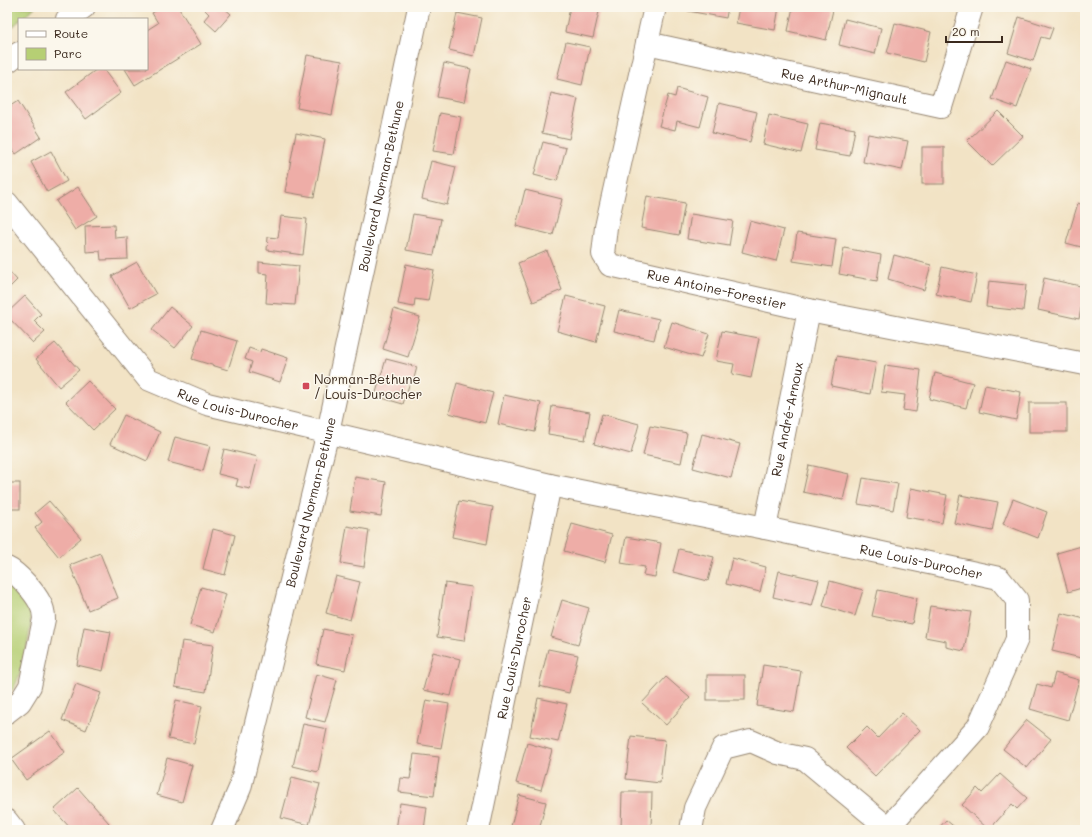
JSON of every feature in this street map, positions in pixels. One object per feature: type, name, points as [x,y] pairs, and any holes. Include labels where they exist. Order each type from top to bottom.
[{"type":"street","points":[[68,18],[84,7]]},
{"type":"street","name":"Boulevard Norman-Bethune","points":[[222,830],[240,788],[328,432],[419,7]]},
{"type":"street","name":"Rue Antoine-Forestier","points":[[655,7],[606,227],[603,254],[610,265],[809,310],[1085,364]]},
{"type":"street","name":"Rue Arthur-Mignault","points":[[647,43],[941,107],[972,7]]},
{"type":"street","points":[[7,62],[18,54]]},
{"type":"street","name":"Rue Louis-Durocher","points":[[7,203],[148,379],[207,404],[550,486],[765,528],[999,578],[1017,600],[1017,639],[978,727],[887,829],[805,760],[778,753],[751,741],[723,748],[695,808],[691,830]]},
{"type":"street","name":"Rue André-Arnoux","points":[[765,528],[809,310]]},
{"type":"street","name":"Rue Louis-Durocher","points":[[478,830],[550,486]]},
{"type":"street","points":[[7,568],[15,572],[37,598],[42,608],[44,619],[30,686],[20,702],[7,712]]},
{"type":"street","points":[[7,821],[14,830]]},
{"type":"green space","points":[[7,7],[35,7],[23,18],[18,18],[18,22],[7,32]]},
{"type":"green space","points":[[7,585],[27,606],[31,619],[29,638],[20,671],[15,686],[7,695]]},
{"type":"building","points":[[162,7],[178,7],[201,44],[135,85],[126,70],[148,70],[148,29],[158,23],[152,13]]},
{"type":"building","points":[[202,7],[223,7],[231,14],[216,31],[204,20],[209,14]]},
{"type":"building","points":[[570,7],[600,7],[593,38],[565,32]]},
{"type":"building","points":[[688,7],[728,7],[726,18],[688,11]]},
{"type":"building","points":[[739,7],[779,7],[775,30],[736,23]]},
{"type":"building","points":[[793,7],[822,7],[833,10],[826,40],[788,31]]},
{"type":"building","points":[[457,13],[482,18],[474,56],[449,50]]},
{"type":"building","points":[[1019,17],[1053,28],[1049,39],[1041,37],[1033,61],[1008,53]]},
{"type":"building","points":[[845,19],[881,28],[875,54],[839,45]]},
{"type":"building","points":[[895,23],[931,32],[924,62],[887,53]]},
{"type":"building","points":[[566,42],[590,47],[582,85],[557,79]]},
{"type":"building","points":[[307,55],[342,61],[332,115],[297,108]]},
{"type":"building","points":[[1006,60],[1031,69],[1017,108],[992,99]]},
{"type":"building","points":[[444,63],[471,69],[464,102],[437,97]]},
{"type":"building","points":[[96,70],[104,70],[121,93],[86,119],[66,92]]},
{"type":"building","points":[[677,88],[708,97],[700,127],[677,121],[675,130],[659,126],[668,95],[675,97]]},
{"type":"building","points":[[551,93],[578,99],[569,139],[542,133]]},
{"type":"building","points":[[18,101],[41,137],[16,154],[7,140],[7,108]]},
{"type":"building","points":[[719,103],[757,112],[750,142],[712,133]]},
{"type":"building","points":[[998,111],[1023,136],[992,166],[967,141]]},
{"type":"building","points":[[440,113],[461,117],[454,154],[433,151]]},
{"type":"building","points":[[769,115],[808,124],[801,153],[763,144]]},
{"type":"building","points":[[820,123],[855,129],[850,156],[815,150]]},
{"type":"building","points":[[296,133],[325,139],[314,197],[285,192]]},
{"type":"building","points":[[868,134],[908,141],[902,170],[863,162]]},
{"type":"building","points":[[543,142],[566,148],[557,181],[534,175]]},
{"type":"building","points":[[922,147],[944,147],[944,184],[922,184]]},
{"type":"building","points":[[51,151],[67,181],[47,192],[31,162]]},
{"type":"building","points":[[431,161],[456,167],[447,205],[422,199]]},
{"type":"building","points":[[78,187],[97,216],[75,230],[56,201]]},
{"type":"building","points":[[525,190],[562,199],[553,235],[516,226]]},
{"type":"building","points":[[647,196],[685,203],[679,235],[641,228]]},
{"type":"building","points":[[1078,203],[1085,206],[1085,248],[1066,243]]},
{"type":"building","points":[[413,214],[441,219],[434,255],[406,250]]},
{"type":"building","points":[[691,214],[733,221],[729,246],[687,239]]},
{"type":"building","points":[[281,216],[307,219],[303,255],[267,250],[268,237],[278,238]]},
{"type":"building","points":[[750,221],[784,230],[776,261],[742,252]]},
{"type":"building","points":[[114,225],[115,238],[127,237],[128,259],[101,260],[100,251],[86,252],[85,226]]},
{"type":"building","points":[[797,233],[836,239],[832,267],[793,261]]},
{"type":"building","points":[[844,248],[881,255],[877,281],[839,274]]},
{"type":"building","points":[[547,251],[562,290],[533,302],[518,263]]},
{"type":"building","points":[[894,255],[931,265],[924,290],[888,279]]},
{"type":"building","points":[[137,262],[156,294],[130,308],[112,276]]},
{"type":"building","points":[[259,262],[299,266],[295,305],[266,303],[268,274],[259,273]]},
{"type":"building","points":[[406,264],[434,270],[428,301],[415,299],[414,307],[398,304]]},
{"type":"building","points":[[942,267],[977,275],[971,302],[936,294]]},
{"type":"building","points":[[7,269],[17,280],[7,290]]},
{"type":"building","points":[[1044,278],[1085,287],[1079,319],[1038,310]]},
{"type":"building","points":[[989,281],[1026,285],[1023,311],[986,307]]},
{"type":"building","points":[[25,296],[41,314],[34,321],[45,332],[33,343],[7,316],[7,313]]},
{"type":"building","points":[[566,296],[605,306],[596,342],[557,331]]},
{"type":"building","points":[[170,307],[193,326],[175,348],[152,330]]},
{"type":"building","points":[[394,309],[420,317],[408,357],[383,349]]},
{"type":"building","points":[[619,310],[659,319],[654,340],[614,331]]},
{"type":"building","points":[[672,322],[709,334],[701,358],[664,347]]},
{"type":"building","points":[[201,330],[237,341],[228,370],[192,359]]},
{"type":"building","points":[[722,331],[759,338],[751,378],[732,374],[734,364],[716,361]]},
{"type":"building","points":[[55,343],[79,370],[59,387],[36,359]]},
{"type":"building","points":[[249,348],[260,352],[261,349],[288,358],[280,382],[249,372],[252,362],[245,359]]},
{"type":"building","points":[[837,356],[876,363],[870,394],[831,386]]},
{"type":"building","points":[[386,359],[417,367],[413,382],[410,382],[403,404],[375,396]]},
{"type":"building","points":[[885,365],[921,370],[916,412],[903,410],[905,395],[881,392]]},
{"type":"building","points":[[935,373],[973,383],[966,408],[929,399]]},
{"type":"building","points":[[88,381],[115,409],[93,430],[66,402]]},
{"type":"building","points":[[457,383],[493,393],[485,423],[449,413]]},
{"type":"building","points":[[985,385],[1021,392],[1016,420],[979,412]]},
{"type":"building","points":[[504,395],[541,403],[535,432],[498,424]]},
{"type":"building","points":[[1029,403],[1067,403],[1067,432],[1029,432]]},
{"type":"building","points":[[552,406],[590,412],[585,440],[548,434]]},
{"type":"building","points":[[602,414],[639,424],[631,454],[594,444]]},
{"type":"building","points":[[124,415],[160,432],[147,461],[110,444]]},
{"type":"building","points":[[1085,416],[1085,438],[1084,438],[1082,417]]},
{"type":"building","points":[[650,426],[687,433],[681,463],[643,455]]},
{"type":"building","points":[[702,434],[740,444],[731,478],[693,468]]},
{"type":"building","points":[[175,437],[210,446],[203,471],[168,462]]},
{"type":"building","points":[[224,449],[258,457],[250,489],[236,486],[238,479],[218,474]]},
{"type":"building","points":[[809,465],[849,474],[843,500],[803,492]]},
{"type":"building","points":[[355,477],[386,482],[381,516],[350,511]]},
{"type":"building","points":[[863,478],[898,484],[893,510],[858,504]]},
{"type":"building","points":[[7,483],[20,483],[20,509],[7,509]]},
{"type":"building","points":[[911,488],[947,495],[942,523],[906,517]]},
{"type":"building","points":[[960,495],[998,502],[992,531],[954,523]]},
{"type":"building","points":[[1013,499],[1047,512],[1038,538],[1003,524]]},
{"type":"building","points":[[49,501],[81,538],[59,557],[35,528],[42,522],[35,513]]},
{"type":"building","points":[[459,501],[493,507],[487,544],[452,537]]},
{"type":"building","points":[[572,524],[612,535],[605,562],[564,551]]},
{"type":"building","points":[[347,526],[369,530],[364,567],[341,563]]},
{"type":"building","points":[[213,529],[235,535],[225,575],[203,569]]},
{"type":"building","points":[[626,537],[661,543],[655,577],[643,575],[645,567],[621,563]]},
{"type":"building","points":[[1085,545],[1085,587],[1068,592],[1057,553]]},
{"type":"building","points":[[679,549],[714,557],[708,581],[673,572]]},
{"type":"building","points":[[100,553],[118,598],[88,610],[70,565]]},
{"type":"building","points":[[732,558],[766,567],[760,592],[726,584]]},
{"type":"building","points":[[779,571],[819,580],[812,606],[773,597]]},
{"type":"building","points":[[336,576],[360,582],[350,620],[326,613]]},
{"type":"building","points":[[830,581],[863,590],[855,616],[823,606]]},
{"type":"building","points":[[445,583],[472,587],[464,641],[437,637]]},
{"type":"building","points":[[201,587],[226,594],[215,632],[190,625]]},
{"type":"building","points":[[878,590],[917,598],[912,624],[872,616]]},
{"type":"building","points":[[562,600],[589,608],[578,645],[551,637]]},
{"type":"building","points":[[930,606],[971,612],[964,651],[946,647],[946,641],[925,637]]},
{"type":"building","points":[[1061,613],[1085,619],[1085,659],[1052,651]]},
{"type":"building","points":[[84,627],[111,632],[103,671],[77,665]]},
{"type":"building","points":[[323,629],[352,635],[345,670],[316,664]]},
{"type":"building","points":[[182,641],[213,645],[206,692],[175,687]]},
{"type":"building","points":[[548,649],[578,655],[569,693],[539,686]]},
{"type":"building","points":[[433,652],[460,659],[451,696],[423,690]]},
{"type":"building","points":[[763,665],[801,671],[794,712],[757,706]]},
{"type":"building","points":[[1055,673],[1079,680],[1068,720],[1030,709],[1037,684],[1051,688]]},
{"type":"building","points":[[316,674],[337,680],[325,722],[305,717]]},
{"type":"building","points":[[707,675],[745,675],[745,700],[707,700]]},
{"type":"building","points":[[666,677],[690,698],[666,725],[642,703]]},
{"type":"building","points":[[76,684],[101,693],[86,730],[62,720]]},
{"type":"building","points":[[538,698],[567,704],[558,742],[530,736]]},
{"type":"building","points":[[176,700],[202,706],[194,744],[168,739]]},
{"type":"building","points":[[426,700],[449,704],[441,748],[417,744]]},
{"type":"building","points":[[902,713],[920,730],[875,776],[846,748],[867,727],[878,738]]},
{"type":"building","points":[[1027,720],[1051,739],[1027,768],[1003,749]]},
{"type":"building","points":[[303,724],[327,729],[318,772],[293,766]]},
{"type":"building","points":[[50,731],[65,752],[26,780],[11,759]]},
{"type":"building","points":[[631,736],[665,740],[660,783],[626,779]]},
{"type":"building","points":[[527,743],[552,750],[541,790],[516,783]]},
{"type":"building","points":[[414,754],[439,757],[434,796],[399,792],[401,778],[410,779]]},
{"type":"building","points":[[167,758],[192,765],[182,802],[157,795]]},
{"type":"building","points":[[1000,774],[1027,798],[1017,809],[1012,804],[989,830],[962,805],[977,788],[982,793]]},
{"type":"building","points":[[292,777],[320,784],[309,825],[281,818]]},
{"type":"building","points":[[78,788],[109,823],[102,830],[72,830],[54,810]]},
{"type":"building","points":[[622,792],[652,792],[651,830],[621,830]]},
{"type":"building","points":[[519,795],[546,802],[539,830],[510,830]]},
{"type":"building","points":[[400,803],[427,807],[424,830],[396,830]]},
{"type":"building","points":[[946,820],[958,830],[937,830]]},
{"type":"place","name":"Norman-Bethune / Louis-Durocher","points":[[306,386]]}]
